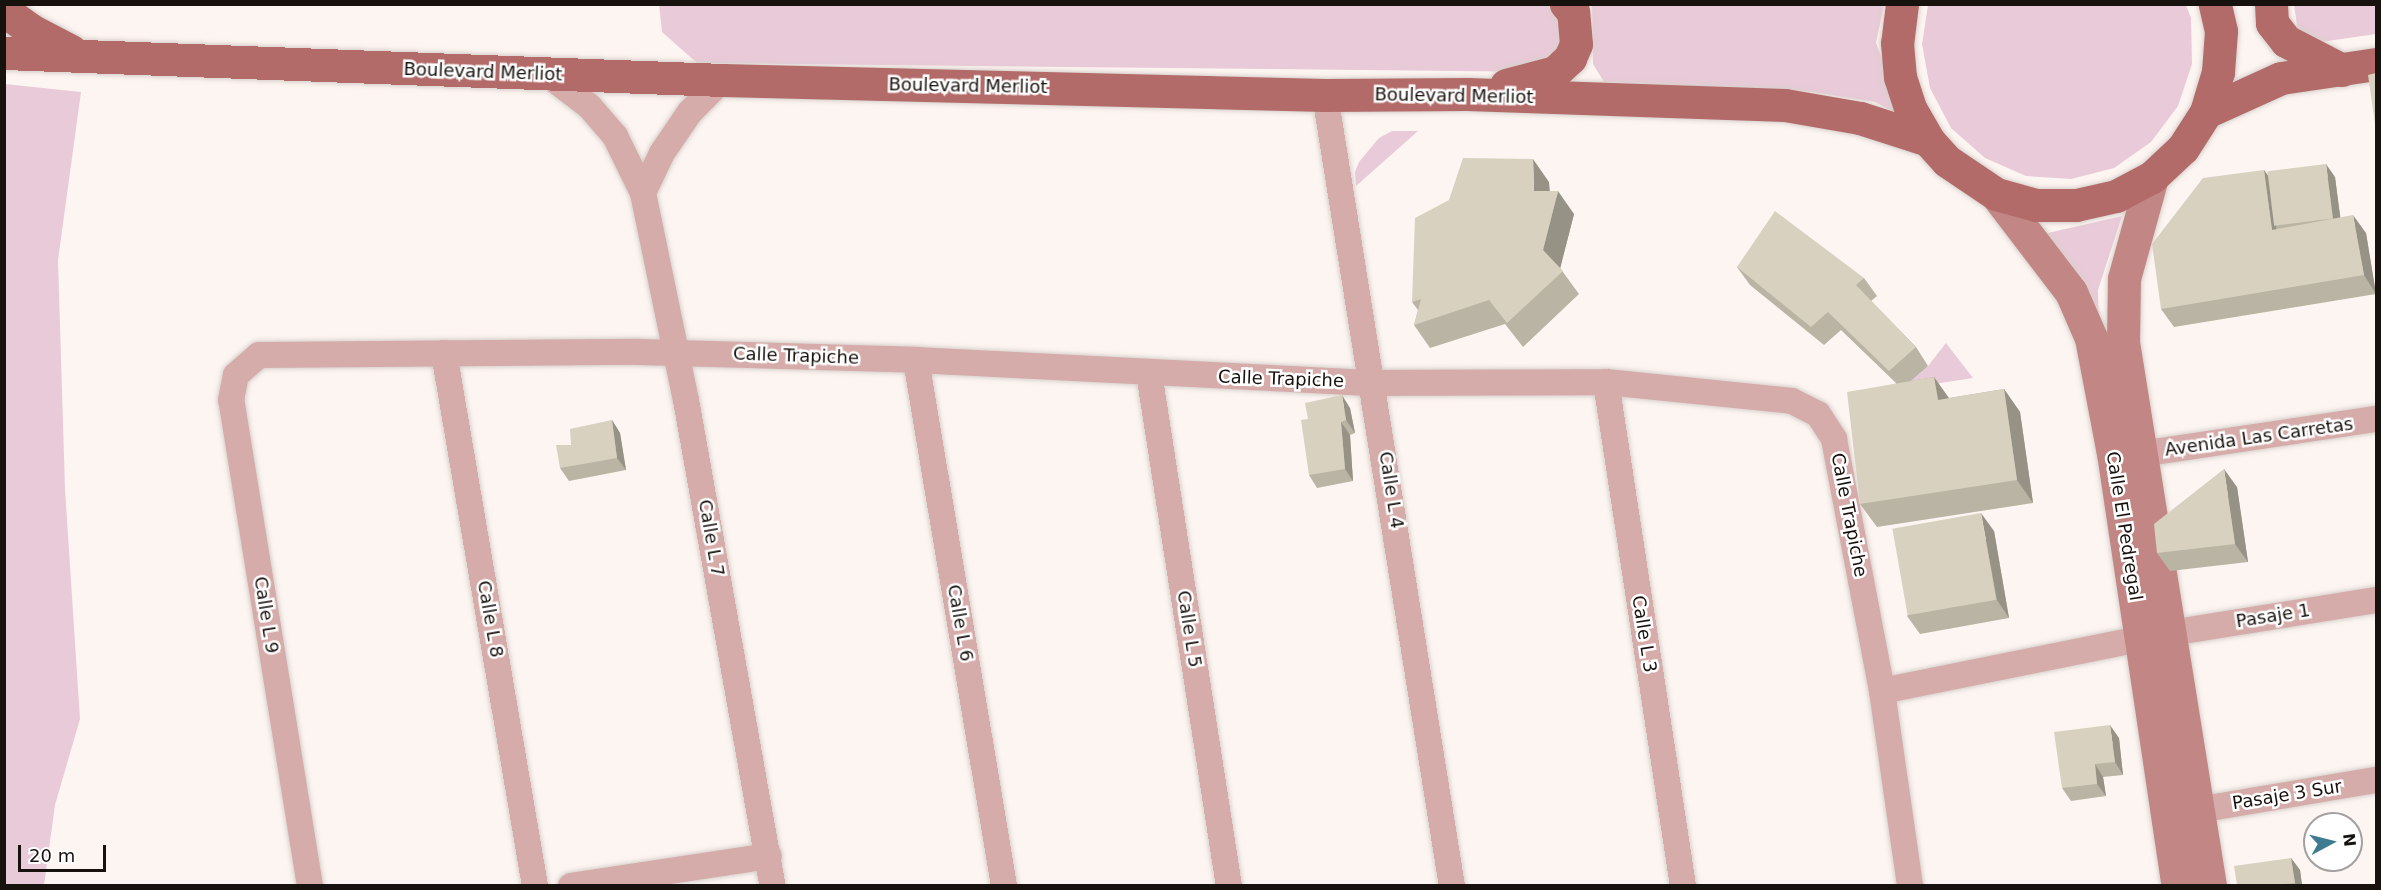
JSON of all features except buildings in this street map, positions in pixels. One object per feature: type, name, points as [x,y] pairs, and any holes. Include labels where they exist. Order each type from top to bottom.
[{"type":"main road","points":[[6,4],[13,17],[31,30],[86,57]]},
{"type":"main road","points":[[1467,94],[1555,72],[1570,58],[1576,44],[1573,12],[1566,4]]},
{"type":"main road","points":[[1902,4],[1897,44],[1900,77],[1911,110],[1928,140],[1955,168],[1996,194],[2036,204],[2076,205],[2116,196],[2152,177],[2184,148],[2206,112],[2218,72],[2221,31],[2215,4]]},
{"type":"main road","points":[[2271,4],[2272,23],[2286,41],[2342,70]]},
{"type":"main road","name":"Boulevard Merliot","points":[[4,53],[723,80],[1325,95],[1467,94],[1785,105],[1860,118],[1928,140]]},
{"type":"main road","points":[[2206,112],[2281,78],[2376,64]]},
{"type":"main road","name":"Calle El Pedregal","points":[[2152,177],[2124,279],[2123,342],[2141,454],[2178,885]]},
{"type":"main road","name":"Calle El Pedregal","points":[[1996,194],[2071,292],[2091,338],[2113,453],[2198,810],[2210,885]]},
{"type":"street","name":"Calle L 7","points":[[547,74],[589,106],[615,136],[643,193],[673,352],[686,400],[774,885]]},
{"type":"street","points":[[643,193],[662,153],[690,112],[723,80]]},
{"type":"street","name":"Calle L 4","points":[[1325,95],[1374,383],[1452,885]]},
{"type":"street","name":"Calle Trapiche","points":[[258,355],[673,352],[916,360],[1374,383],[1606,382],[1792,401],[1818,414],[1834,439],[1882,691],[1910,885]]},
{"type":"street","name":"Calle L 8","points":[[444,353],[535,885]]},
{"type":"street","name":"Calle L 9","points":[[258,355],[236,375],[231,400],[310,885]]},
{"type":"street","name":"Calle L 6","points":[[916,360],[1004,885]]},
{"type":"street","name":"Calle L 5","points":[[1149,373],[1229,885]]},
{"type":"street","name":"Calle L 3","points":[[1606,382],[1683,885]]},
{"type":"street","name":"Avenida Las Carretas","points":[[2141,454],[2376,419]]},
{"type":"street","name":"Pasaje 1","points":[[1882,691],[2156,635],[2376,600]]},
{"type":"street","name":"Pasaje 3 Sur","points":[[2198,810],[2376,780]]},
{"type":"street","points":[[571,885],[769,856]]},
{"type":"shaded area","points":[[659,4],[1563,4],[1571,35],[1542,72],[697,63],[662,32]]},
{"type":"shaded area","points":[[1592,5],[1884,5],[1876,43],[1905,118],[1875,102],[1805,91],[1604,82],[1593,64]]},
{"type":"shaded area","points":[[1928,5],[2186,5],[2191,18],[2192,64],[2178,106],[2151,142],[2114,168],[2071,179],[2026,176],[1985,158],[1951,128],[1930,88],[1922,44]]},
{"type":"shaded area","points":[[2294,5],[2376,5],[2376,34],[2300,45]]},
{"type":"shaded area","points":[[5,84],[81,92],[58,260],[65,489],[80,719],[55,805],[44,885],[5,885]]},
{"type":"shaded area","points":[[1392,131],[1418,131],[1356,186],[1355,172],[1359,162],[1379,138]]},
{"type":"shaded area","points":[[2122,216],[2098,290],[2099,337],[2039,235]]},
{"type":"shaded area","points":[[1946,343],[1973,378],[1902,389],[1928,366]]}]
